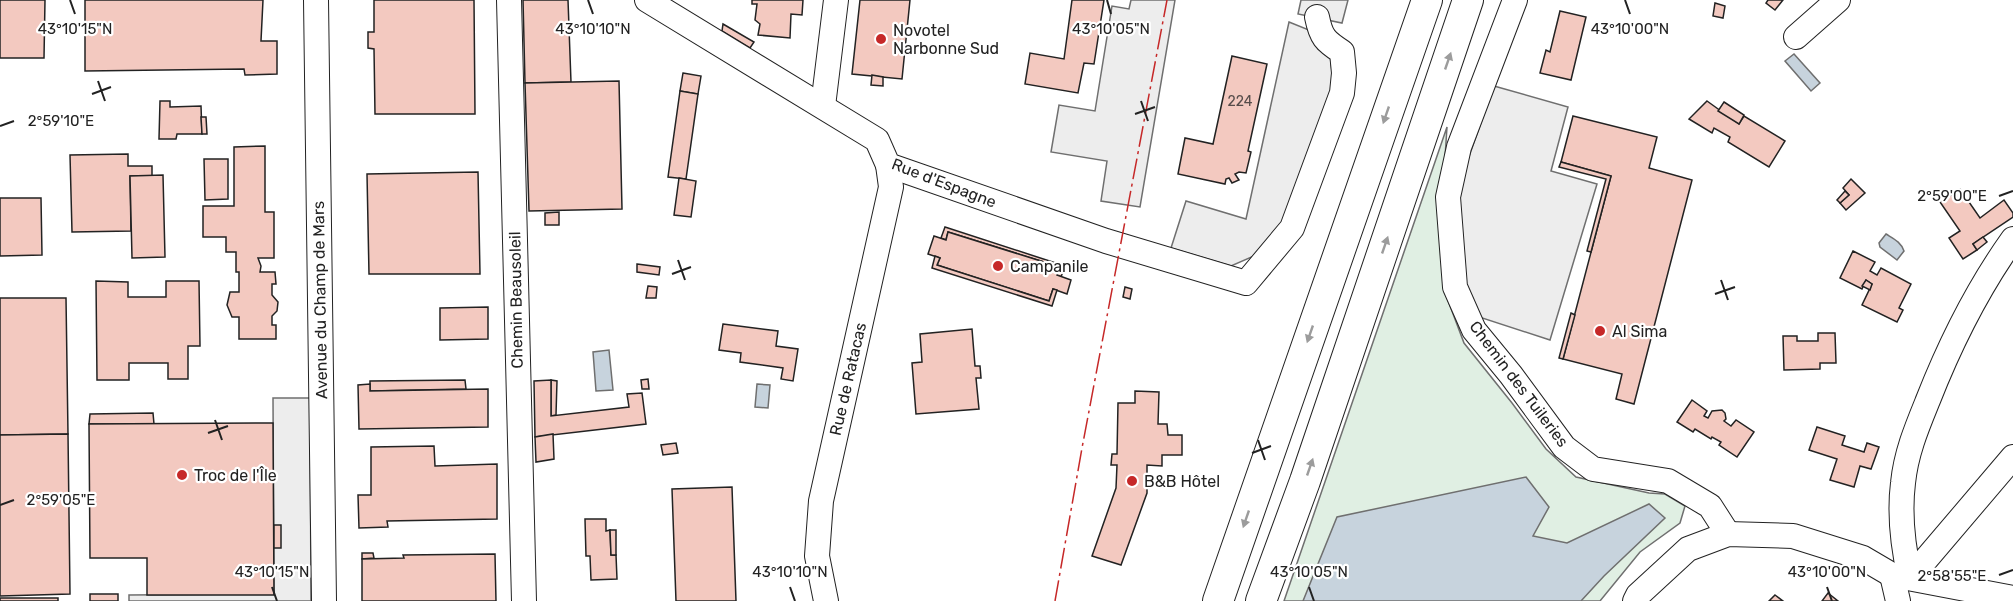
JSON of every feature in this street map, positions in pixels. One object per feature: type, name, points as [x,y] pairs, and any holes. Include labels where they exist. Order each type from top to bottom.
[{"type":"main road","points":[[1218,601],[1426,0]]},
{"type":"main road","points":[[1261,601],[1309,470],[1468,0]]},
{"type":"street","name":"Avenue du Champ de Mars","points":[[316,0],[324,601]]},
{"type":"street","name":"Chemin Beausoleil","points":[[509,0],[524,601]]},
{"type":"street","name":"Rue d'Espagne","points":[[647,0],[877,140],[888,165],[1106,241],[1246,283],[1292,228],[1342,93],[1344,73],[1342,52],[1331,45],[1320,33],[1317,17]]},
{"type":"street","points":[[823,106],[836,0]]},
{"type":"street","name":"Chemin des Tuileries","points":[[1515,0],[1459,147],[1448,197],[1455,287],[1474,330],[1511,375],[1564,447],[1593,470],[1668,481],[1710,506],[1728,534]]},
{"type":"street","points":[[1796,37],[1838,0]]},
{"type":"street","name":"Rue de Ratacas","points":[[827,598],[817,556],[821,501],[891,187],[888,165]]},
{"type":"street","points":[[1898,601],[1901,576],[1903,483],[1910,446],[1944,359],[1992,269],[2013,239]]},
{"type":"street","points":[[1901,576],[2013,457]]},
{"type":"street","points":[[1635,601],[1638,595],[1688,549],[1728,534],[1793,536],[1863,558],[1901,576],[1999,598]]},
{"type":"green space","points":[[1447,127],[1443,188],[1443,287],[1464,343],[1546,449],[1576,477],[1649,493],[1665,494],[1685,506],[1680,523],[1640,552],[1600,601],[1284,601]]},
{"type":"shaded area","points":[[1131,0],[1175,0],[1140,207],[1101,201],[1107,161],[1051,152],[1059,105],[1095,111],[1112,6],[1129,9]]},
{"type":"shaded area","points":[[1301,0],[1348,0],[1342,23],[1298,14]]},
{"type":"shaded area","points":[[1289,22],[1309,30],[1318,49],[1330,55],[1334,88],[1286,219],[1254,256],[1231,266],[1171,248],[1186,201],[1246,219]]},
{"type":"shaded area","points":[[1794,54],[1820,83],[1811,91],[1785,61]]},
{"type":"shaded area","points":[[1494,86],[1568,107],[1551,171],[1597,184],[1550,340],[1476,316],[1458,262],[1455,196]]},
{"type":"shaded area","points":[[1886,234],[1903,248],[1904,251],[1897,260],[1880,247],[1879,243]]},
{"type":"shaded area","points":[[609,350],[613,390],[596,391],[593,352]]},
{"type":"shaded area","points":[[757,384],[770,385],[768,408],[755,407]]},
{"type":"shaded area","points":[[273,398],[310,398],[311,601],[129,601],[129,595],[274,594]]},
{"type":"shaded area","points":[[1526,477],[1549,507],[1533,536],[1567,543],[1649,504],[1665,518],[1581,601],[1303,601],[1337,517]]},
{"type":"building","points":[[0,0],[45,0],[44,58],[0,58]]},
{"type":"building","points":[[85,0],[263,0],[261,41],[277,41],[277,74],[245,75],[244,69],[85,71]]},
{"type":"building","points":[[374,0],[474,0],[475,114],[375,114],[374,49],[368,48],[368,32],[374,32]]},
{"type":"building","points":[[523,0],[568,0],[571,82],[525,83]]},
{"type":"building","points":[[752,0],[803,0],[802,15],[791,14],[790,38],[758,35],[760,24],[755,20],[757,4],[752,4]]},
{"type":"building","name":"Novotel Narbonne Sud","points":[[860,0],[910,0],[902,79],[852,74]]},
{"type":"building","points":[[1072,0],[1104,0],[1094,64],[1084,63],[1078,93],[1025,84],[1030,53],[1064,59]]},
{"type":"building","points":[[1768,0],[1783,0],[1775,10],[1766,3]]},
{"type":"building","points":[[1715,3],[1725,6],[1723,18],[1713,16]]},
{"type":"building","points":[[1560,11],[1586,17],[1571,80],[1540,73],[1546,50],[1550,52]]},
{"type":"building","points":[[723,24],[754,42],[750,48],[722,31]]},
{"type":"building","points":[[1232,56],[1267,64],[1248,151],[1251,152],[1246,173],[1235,174],[1239,180],[1232,183],[1229,178],[1226,179],[1225,184],[1178,174],[1185,138],[1213,144]]},
{"type":"building","points":[[683,73],[701,76],[698,94],[680,91]]},
{"type":"building","points":[[872,75],[883,77],[883,86],[871,85]]},
{"type":"building","points":[[619,81],[622,209],[529,211],[525,83]]},
{"type":"building","points":[[680,91],[698,94],[686,179],[668,177]]},
{"type":"building","points":[[160,101],[170,101],[170,107],[201,106],[202,134],[177,134],[176,139],[159,139]]},
{"type":"building","points":[[1707,101],[1739,124],[1744,116],[1785,141],[1769,167],[1728,142],[1730,137],[1714,128],[1712,133],[1689,119]]},
{"type":"building","points":[[1724,102],[1744,115],[1739,124],[1718,111]]},
{"type":"building","points":[[1573,116],[1657,137],[1649,168],[1692,180],[1634,404],[1616,399],[1622,374],[1563,359],[1611,176],[1561,162]]},
{"type":"building","points":[[201,117],[206,117],[207,134],[202,134]]},
{"type":"building","points":[[265,146],[265,212],[274,212],[274,258],[258,258],[261,266],[260,272],[275,272],[276,284],[272,284],[272,295],[278,302],[277,311],[272,316],[272,325],[276,325],[276,339],[239,339],[239,317],[232,317],[227,305],[230,292],[239,292],[236,252],[226,252],[226,237],[203,237],[203,206],[234,206],[234,147]]},
{"type":"building","points":[[128,154],[128,166],[152,166],[152,176],[130,176],[131,231],[72,232],[70,155]]},
{"type":"building","points":[[204,159],[228,159],[228,199],[205,200]]},
{"type":"building","points":[[1561,162],[1611,176],[1591,252],[1587,251],[1606,179],[1559,167]]},
{"type":"building","points":[[478,172],[480,274],[369,274],[367,174]]},
{"type":"building","points":[[163,175],[165,257],[132,258],[130,176]]},
{"type":"building","points":[[679,178],[696,181],[691,217],[674,215]]},
{"type":"building","points":[[1851,179],[1865,193],[1846,210],[1840,203],[1849,195],[1843,188]]},
{"type":"building","points":[[1960,189],[1980,218],[2004,200],[2013,213],[2013,217],[1973,244],[1977,250],[1963,259],[1949,238],[1960,231],[1940,202]]},
{"type":"building","points":[[1845,191],[1849,195],[1840,203],[1837,200]]},
{"type":"building","points":[[0,198],[41,198],[42,255],[0,256]]},
{"type":"building","points":[[559,212],[559,225],[545,225],[545,213]]},
{"type":"building","points":[[945,227],[1065,266],[1061,277],[1057,275],[1060,267],[948,232],[946,240],[941,238]]},
{"type":"building","name":"Campanile","points":[[948,232],[1060,267],[1057,275],[1071,280],[1067,294],[1053,289],[1049,301],[937,265],[940,258],[928,254],[934,236],[946,240]]},
{"type":"building","points":[[1983,237],[1987,242],[1977,250],[1973,244]]},
{"type":"building","points":[[1853,251],[1875,262],[1870,271],[1877,275],[1881,268],[1911,284],[1899,308],[1903,310],[1897,322],[1862,305],[1872,284],[1866,280],[1862,289],[1840,278]]},
{"type":"building","points":[[935,256],[940,258],[937,265],[1049,301],[1053,289],[1057,290],[1052,306],[932,268]]},
{"type":"building","points":[[637,264],[660,267],[659,275],[637,272]]},
{"type":"building","points":[[1866,280],[1872,284],[1870,290],[1862,286]]},
{"type":"building","points":[[96,281],[128,282],[128,297],[166,297],[166,281],[199,281],[200,346],[188,346],[188,379],[168,379],[168,363],[129,363],[129,380],[97,380]]},
{"type":"building","points":[[648,286],[657,287],[656,298],[646,298]]},
{"type":"building","points":[[1125,287],[1132,289],[1130,299],[1123,297]]},
{"type":"building","points":[[0,298],[66,298],[68,434],[0,435]]},
{"type":"building","points":[[488,307],[488,339],[440,340],[440,308]]},
{"type":"building","points":[[1571,313],[1575,315],[1563,359],[1559,358]]},
{"type":"building","points":[[723,324],[778,331],[776,346],[798,349],[793,381],[781,379],[783,368],[740,362],[741,353],[719,350]]},
{"type":"building","points":[[972,329],[975,366],[980,366],[981,378],[976,378],[979,409],[916,414],[912,363],[922,362],[920,334]]},
{"type":"building","points":[[1818,333],[1835,333],[1836,363],[1820,363],[1820,369],[1784,370],[1783,336],[1797,336],[1797,341],[1818,341]]},
{"type":"building","points":[[648,379],[649,389],[642,389],[641,380]]},
{"type":"building","points":[[465,380],[466,389],[370,391],[370,381]]},
{"type":"building","points":[[551,380],[557,381],[556,415],[551,416]]},
{"type":"building","points":[[551,380],[551,416],[629,407],[627,394],[642,393],[646,424],[535,437],[534,381]]},
{"type":"building","points":[[370,384],[370,391],[488,389],[488,427],[359,429],[358,385]]},
{"type":"building","name":"B&B Hôtel","points":[[1135,391],[1159,392],[1158,424],[1167,424],[1168,435],[1182,435],[1182,455],[1162,455],[1162,466],[1147,465],[1147,493],[1121,565],[1092,556],[1116,488],[1117,465],[1111,465],[1112,454],[1117,454],[1118,403],[1135,403]]},
{"type":"building","points":[[1692,400],[1707,411],[1704,416],[1708,418],[1712,411],[1722,410],[1725,413],[1724,421],[1731,426],[1736,420],[1754,432],[1737,457],[1719,445],[1721,442],[1695,429],[1693,432],[1677,422]]},
{"type":"building","points":[[153,413],[154,424],[89,424],[90,414]]},
{"type":"building","name":"Troc de l'Île","points":[[273,423],[274,595],[147,595],[147,558],[90,558],[89,424]]},
{"type":"building","points":[[1817,427],[1845,436],[1842,445],[1864,452],[1867,443],[1879,447],[1871,469],[1860,466],[1854,487],[1830,480],[1837,459],[1809,450]]},
{"type":"building","points":[[68,434],[70,594],[0,596],[0,435]]},
{"type":"building","points":[[553,434],[554,459],[536,462],[535,437]]},
{"type":"building","points":[[676,443],[678,453],[663,455],[661,445]]},
{"type":"building","points":[[434,446],[435,466],[497,464],[497,519],[387,521],[388,527],[359,528],[358,495],[371,495],[371,447]]},
{"type":"building","points":[[732,487],[736,601],[676,601],[672,489]]},
{"type":"building","points":[[585,519],[606,519],[606,531],[610,530],[611,555],[616,555],[617,579],[591,580],[590,556],[586,556]]},
{"type":"building","points":[[274,525],[281,525],[281,548],[274,548]]},
{"type":"building","points":[[610,530],[616,530],[616,555],[611,555]]},
{"type":"building","points":[[362,553],[373,553],[374,558],[362,559]]},
{"type":"building","points":[[495,554],[496,601],[362,601],[362,559],[404,558],[403,555]]},
{"type":"building","points":[[1828,593],[1838,601],[1822,601]]},
{"type":"building","points":[[90,594],[118,594],[118,601],[90,601]]},
{"type":"building","points":[[1775,595],[1783,601],[1769,601]]},
{"type":"building","points":[[0,598],[58,598],[58,601],[0,601]]},
{"type":"power","points":[[1055,601],[1167,0]]},
{"type":"place","name":"Novotel Narbonne Sud","points":[[881,39]]},
{"type":"place","name":"Campanile","points":[[998,266]]},
{"type":"place","name":"Al Sima","points":[[1600,331]]},
{"type":"place","name":"Troc de l'Île","points":[[182,475]]},
{"type":"place","name":"B&B Hôtel","points":[[1132,481]]}]
